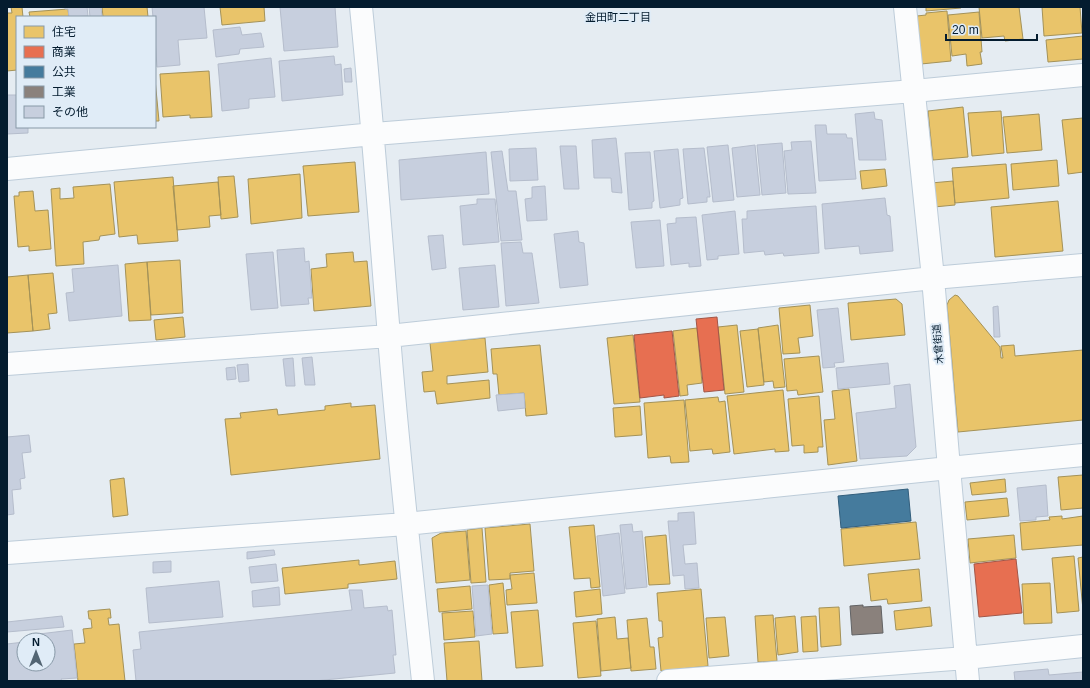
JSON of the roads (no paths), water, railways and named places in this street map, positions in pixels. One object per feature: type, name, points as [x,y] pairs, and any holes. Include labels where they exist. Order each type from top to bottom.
[{"type":"street","points":[[362,7],[406,524],[423,681]]},
{"type":"street","name":"木曾街道","points":[[905,7],[933,278],[968,681]]},
{"type":"street","points":[[7,169],[374,134],[1083,75]]},
{"type":"street","points":[[7,364],[389,336],[933,278],[1083,265]]},
{"type":"street","points":[[7,553],[406,524],[1083,455]]},
{"type":"street","points":[[668,681],[966,658],[1083,646]]},
{"type":"district","name":"金田町二丁目","points":[[618,17]]}]
